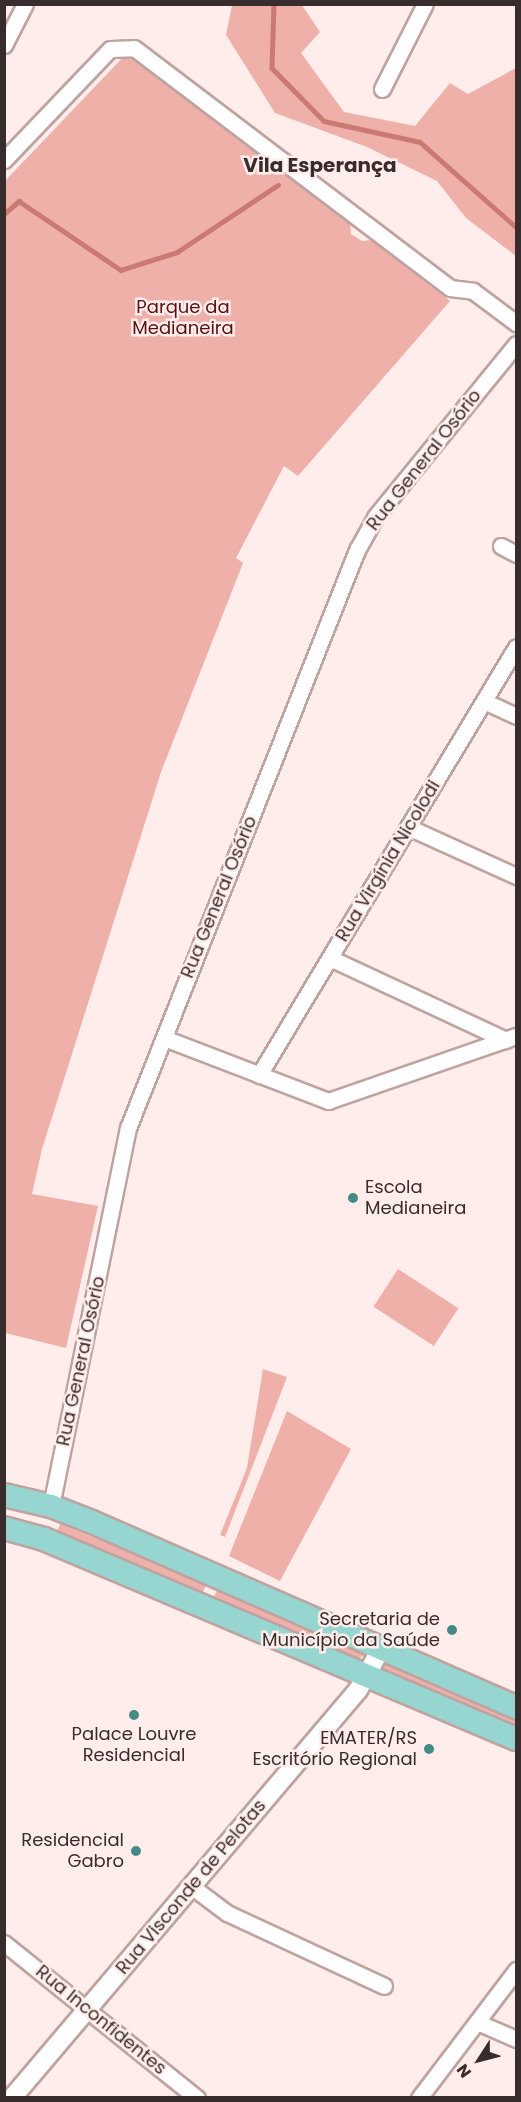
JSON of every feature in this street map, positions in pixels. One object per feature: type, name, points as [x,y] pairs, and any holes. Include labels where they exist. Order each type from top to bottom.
[{"type":"main road","points":[[4,1495],[51,1506],[382,1647],[516,1707]]},
{"type":"main road","points":[[44,1539],[51,1506]]},
{"type":"main road","points":[[4,1528],[44,1539],[516,1739]]},
{"type":"street","points":[[4,45],[25,4]]},
{"type":"street","points":[[382,89],[425,4]]},
{"type":"street","points":[[5,159],[110,50],[134,48],[450,288],[473,291],[516,323]]},
{"type":"street","name":"Rua General Osório","points":[[51,1506],[128,1128],[357,550],[375,518],[516,344]]},
{"type":"street","points":[[501,546],[516,554]]},
{"type":"street","name":"Rua Virgínia Nicolodi","points":[[260,1075],[516,647]]},
{"type":"street","points":[[484,701],[516,716]]},
{"type":"street","points":[[408,827],[516,876]]},
{"type":"street","points":[[330,958],[511,1038]]},
{"type":"street","points":[[164,1038],[328,1101],[511,1038]]},
{"type":"street","name":"Rua Visconde de Pelotas","points":[[12,2097],[358,1690],[382,1647]]},
{"type":"street","points":[[191,1886],[227,1913],[384,1986]]},
{"type":"street","name":"Rua Inconfidentes","points":[[4,1943],[197,2097]]},
{"type":"street","points":[[419,2097],[516,1970]]},
{"type":"street","points":[[477,2022],[516,2039]]},
{"type":"green space","points":[[232,5],[302,5],[320,32],[301,53],[344,112],[415,126],[450,83],[468,94],[516,68],[516,256],[466,218],[437,181],[367,147],[275,113],[226,35]]},
{"type":"green space","name":"Parque da Medianeira","points":[[129,51],[350,222],[351,234],[362,241],[372,240],[450,301],[298,476],[284,466],[236,558],[243,563],[161,772],[42,1149],[32,1194],[98,1206],[66,1348],[5,1333],[4,182]]},
{"type":"green space","points":[[398,1269],[458,1308],[434,1346],[373,1307]]},
{"type":"green space","points":[[263,1369],[287,1377],[225,1537],[220,1535],[247,1468]]},
{"type":"green space","points":[[287,1411],[351,1449],[280,1581],[229,1556]]},
{"type":"green space","points":[[60,1524],[206,1583],[203,1592],[56,1533]]},
{"type":"green space","points":[[218,1589],[361,1651],[363,1656],[356,1660],[213,1598]]},
{"type":"green space","points":[[382,1661],[516,1717],[516,1729],[382,1670]]},
{"type":"waterway","points":[[274,4],[272,68],[324,121],[420,142],[516,227]]},
{"type":"waterway","points":[[4,214],[19,201],[121,270],[177,252],[278,185]]},
{"type":"place","name":"Escola Medianeira","points":[[353,1198]]},
{"type":"place","name":"Secretaria de Município da Saúde","points":[[452,1630]]},
{"type":"place","name":"Palace Louvre Residencial","points":[[134,1715]]},
{"type":"place","name":"EMATER/RS Escritório Regional","points":[[429,1749]]},
{"type":"place","name":"Residencial Gabro","points":[[136,1851]]},
{"type":"district","name":"Vila Esperança","points":[[320,165]]}]
